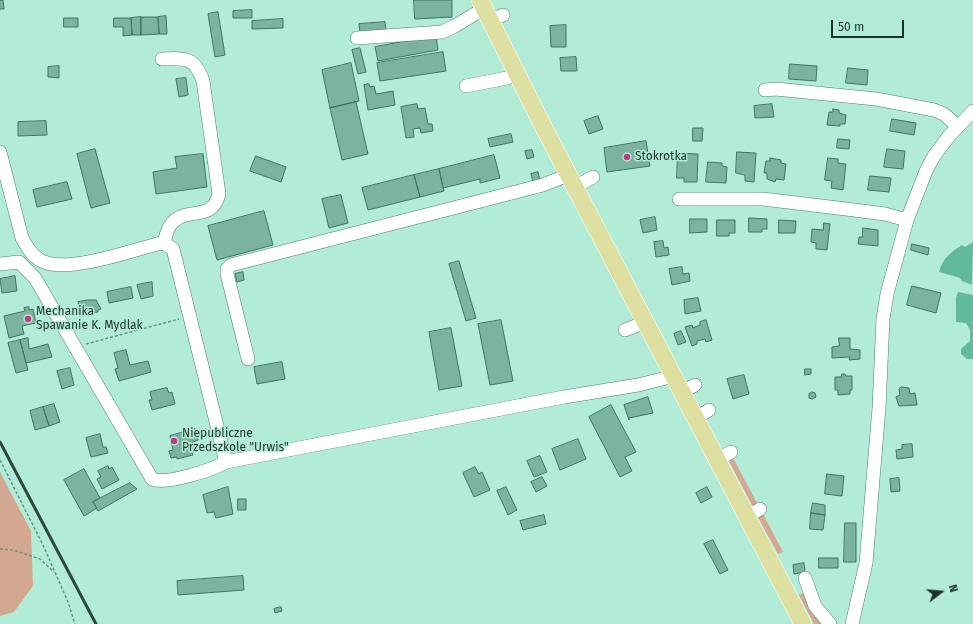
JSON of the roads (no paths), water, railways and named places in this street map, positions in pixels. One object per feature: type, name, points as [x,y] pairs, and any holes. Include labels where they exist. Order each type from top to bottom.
[{"type":"main road","points":[[489,11],[516,74],[674,376],[689,388],[754,513],[804,624]]},
{"type":"street","points":[[357,38],[447,30],[489,11]]},
{"type":"street","points":[[162,59],[184,58],[193,63],[199,71],[205,96],[219,194],[217,203],[212,208],[182,217],[171,223],[164,243]]},
{"type":"street","points":[[466,86],[508,78],[516,74]]},
{"type":"street","points":[[764,90],[876,99],[934,110],[944,114],[957,126]]},
{"type":"street","points":[[852,624],[866,564],[880,408],[884,306],[907,220],[929,166],[941,146],[957,126],[973,111]]},
{"type":"street","points":[[0,152],[22,238],[27,249],[38,259],[56,265],[69,264],[164,243],[173,249],[188,316],[226,462]]},
{"type":"street","points":[[248,358],[227,274],[227,269],[231,265],[543,185],[593,177]]},
{"type":"street","points":[[679,199],[763,199],[885,214],[907,220]]},
{"type":"street","points":[[0,264],[19,262],[36,278],[152,479],[163,481],[210,470],[226,462],[564,397],[638,385],[674,376]]},
{"type":"street","points":[[625,330],[646,322]]},
{"type":"street","points":[[805,578],[815,606],[830,624]]},
{"type":"railway","points":[[0,442],[96,624]]},
{"type":"place","name":"Stokrotka","points":[[627,157]]},
{"type":"place","name":"Mechanika Spawanie K. Mydlak","points":[[28,319]]},
{"type":"place","name":"Niepubliczne Przedszkole \"Urwis\"","points":[[174,441]]}]
